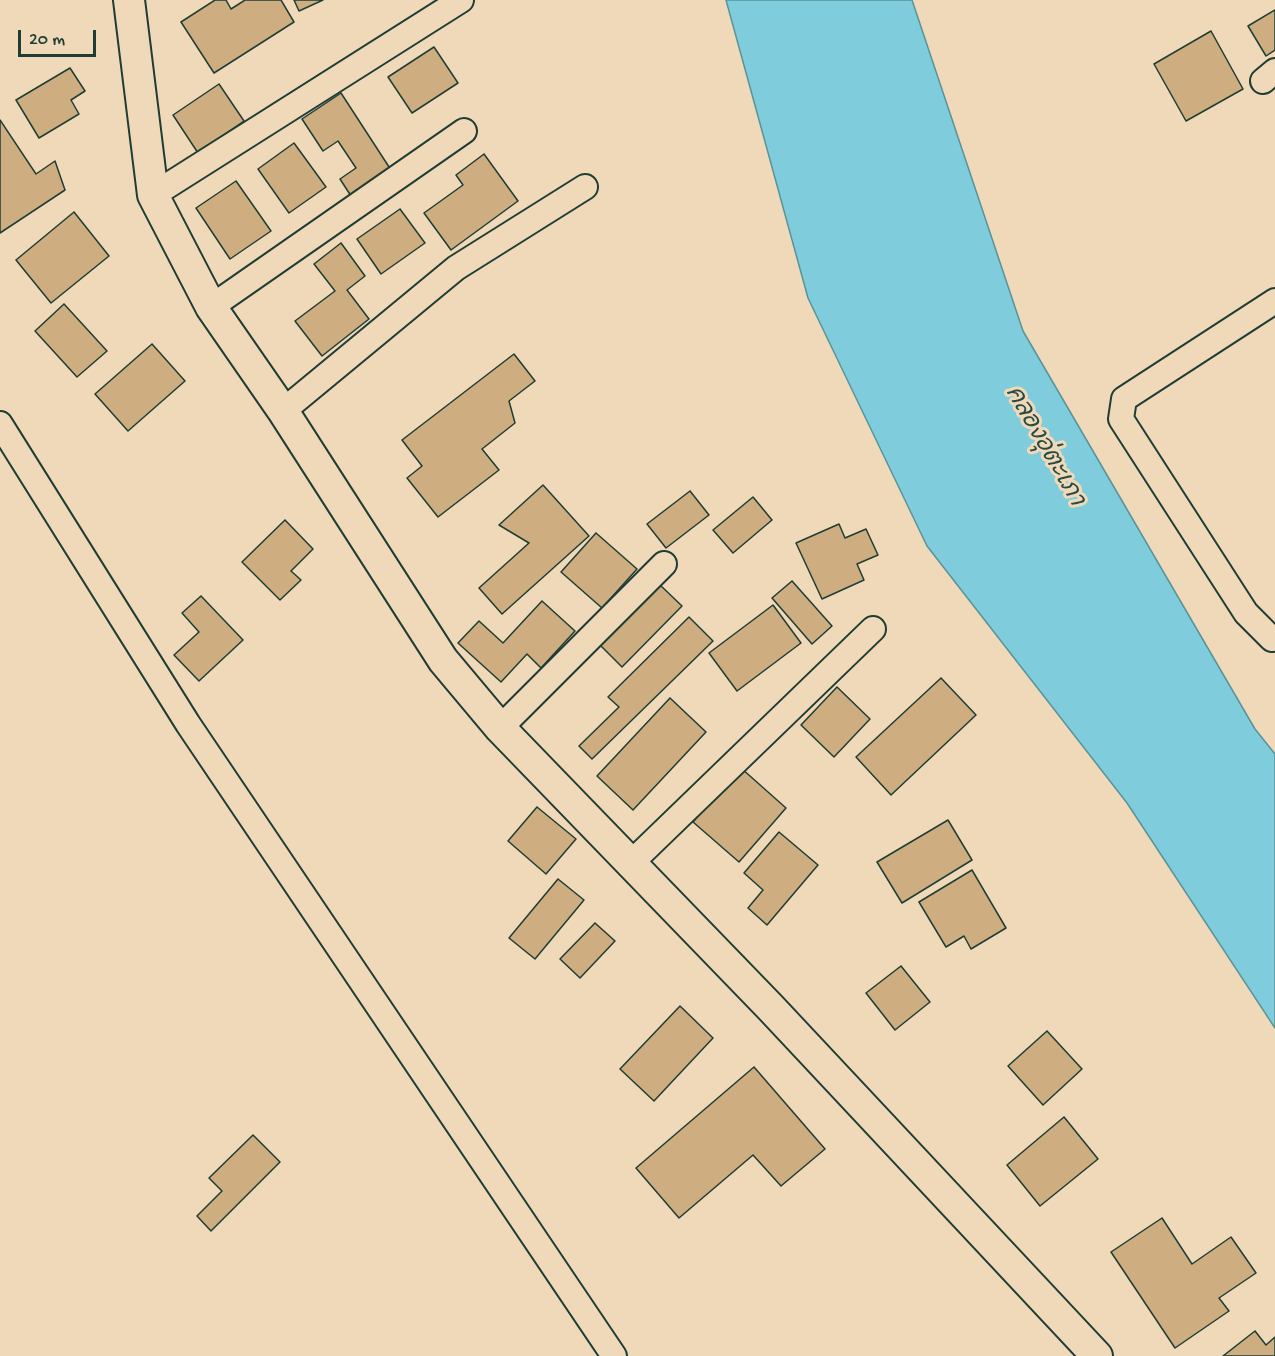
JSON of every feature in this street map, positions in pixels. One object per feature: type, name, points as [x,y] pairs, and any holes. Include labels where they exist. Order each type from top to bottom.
[{"type":"street","points":[[129,0],[153,195],[211,307],[283,411],[443,660],[500,728],[771,1008],[1097,1356]]},
{"type":"street","points":[[153,195],[461,0]]},
{"type":"street","points":[[211,307],[464,131]]},
{"type":"street","points":[[283,411],[456,268],[585,187]]},
{"type":"street","points":[[1275,302],[1124,399],[1120,419],[1246,613],[1272,639],[1275,638]]},
{"type":"street","points":[[0,424],[188,724],[614,1356]]},
{"type":"street","points":[[500,728],[664,564]]},
{"type":"street","points":[[631,863],[873,629]]},
{"type":"water","name":"คลองอุ่ตะเภา","points":[[726,0],[912,0],[1023,331],[1255,729],[1275,754],[1275,1028],[1127,803],[927,546],[808,298]]},
{"type":"building","points":[[215,0],[226,0],[231,9],[245,0],[281,0],[294,22],[214,73],[181,22]]},
{"type":"building","points":[[294,0],[323,0],[299,11]]},
{"type":"building","points":[[1275,10],[1275,50],[1266,56],[1248,26]]},
{"type":"building","points":[[1211,31],[1243,89],[1186,121],[1154,64]]},
{"type":"building","points":[[434,47],[458,83],[412,113],[388,77]]},
{"type":"building","points":[[70,68],[85,91],[71,100],[79,114],[39,138],[16,100]]},
{"type":"building","points":[[219,84],[244,121],[198,153],[173,115]]},
{"type":"building","points":[[341,93],[391,170],[351,196],[340,179],[356,168],[338,141],[323,151],[302,119]]},
{"type":"building","points":[[0,120],[36,174],[55,161],[65,190],[0,233]]},
{"type":"building","points":[[294,143],[326,187],[289,213],[258,169]]},
{"type":"building","points":[[484,154],[518,201],[451,250],[424,213],[463,185],[456,175]]},
{"type":"building","points":[[236,181],[271,231],[230,259],[196,208]]},
{"type":"building","points":[[400,209],[425,243],[381,274],[357,239]]},
{"type":"building","points":[[74,212],[109,256],[51,303],[16,260]]},
{"type":"building","points":[[341,243],[365,276],[347,290],[369,319],[322,356],[295,321],[335,291],[314,264]]},
{"type":"building","points":[[64,304],[107,351],[77,377],[35,331]]},
{"type":"building","points":[[152,344],[185,381],[128,431],[95,394]]},
{"type":"building","points":[[514,354],[535,381],[509,401],[515,423],[482,449],[499,470],[438,517],[407,478],[422,466],[402,440]]},
{"type":"building","points":[[543,485],[589,536],[502,614],[479,588],[529,543],[499,525]]},
{"type":"building","points":[[690,491],[709,515],[666,548],[647,524]]},
{"type":"building","points":[[753,497],[772,520],[733,553],[713,530]]},
{"type":"building","points":[[285,520],[313,549],[291,571],[301,580],[280,600],[242,562]]},
{"type":"building","points":[[839,524],[845,538],[866,529],[878,555],[857,564],[864,580],[822,599],[796,543]]},
{"type":"building","points":[[596,533],[637,569],[602,608],[561,572]]},
{"type":"building","points":[[792,581],[832,626],[812,644],[772,598]]},
{"type":"building","points":[[659,584],[682,606],[622,667],[600,645]]},
{"type":"building","points":[[201,596],[243,640],[199,681],[174,655],[199,632],[182,613]]},
{"type":"building","points":[[542,601],[575,631],[541,668],[527,654],[501,682],[458,643],[479,621],[503,643]]},
{"type":"building","points":[[773,605],[801,643],[737,691],[709,653]]},
{"type":"building","points":[[689,617],[713,641],[592,759],[579,746],[619,707],[608,697]]},
{"type":"building","points":[[941,678],[976,715],[891,795],[856,757]]},
{"type":"building","points":[[837,687],[870,719],[834,757],[801,725]]},
{"type":"building","points":[[670,698],[706,732],[633,810],[597,776]]},
{"type":"building","points":[[741,768],[786,808],[739,862],[693,822]]},
{"type":"building","points":[[537,807],[576,839],[546,874],[508,841]]},
{"type":"building","points":[[948,820],[972,860],[902,903],[877,862]]},
{"type":"building","points":[[779,832],[818,865],[767,925],[748,908],[763,890],[744,873]]},
{"type":"building","points":[[972,870],[1006,928],[971,949],[964,936],[946,947],[919,902]]},
{"type":"building","points":[[558,879],[584,900],[535,959],[509,938]]},
{"type":"building","points":[[595,923],[615,941],[580,978],[560,959]]},
{"type":"building","points":[[901,966],[930,1002],[895,1030],[866,993]]},
{"type":"building","points":[[680,1006],[713,1038],[654,1101],[620,1069]]},
{"type":"building","points":[[1047,1031],[1082,1069],[1043,1105],[1008,1066]]},
{"type":"building","points":[[754,1067],[825,1149],[781,1186],[753,1155],[679,1218],[636,1168]]},
{"type":"building","points":[[1064,1117],[1098,1159],[1040,1206],[1007,1165]]},
{"type":"building","points":[[253,1135],[280,1162],[211,1231],[197,1216],[222,1191],[209,1178]]},
{"type":"building","points":[[1162,1218],[1192,1264],[1231,1237],[1256,1273],[1219,1298],[1229,1311],[1175,1348],[1111,1252]]},
{"type":"building","points":[[1255,1331],[1266,1345],[1275,1337],[1275,1356],[1223,1356]]}]
